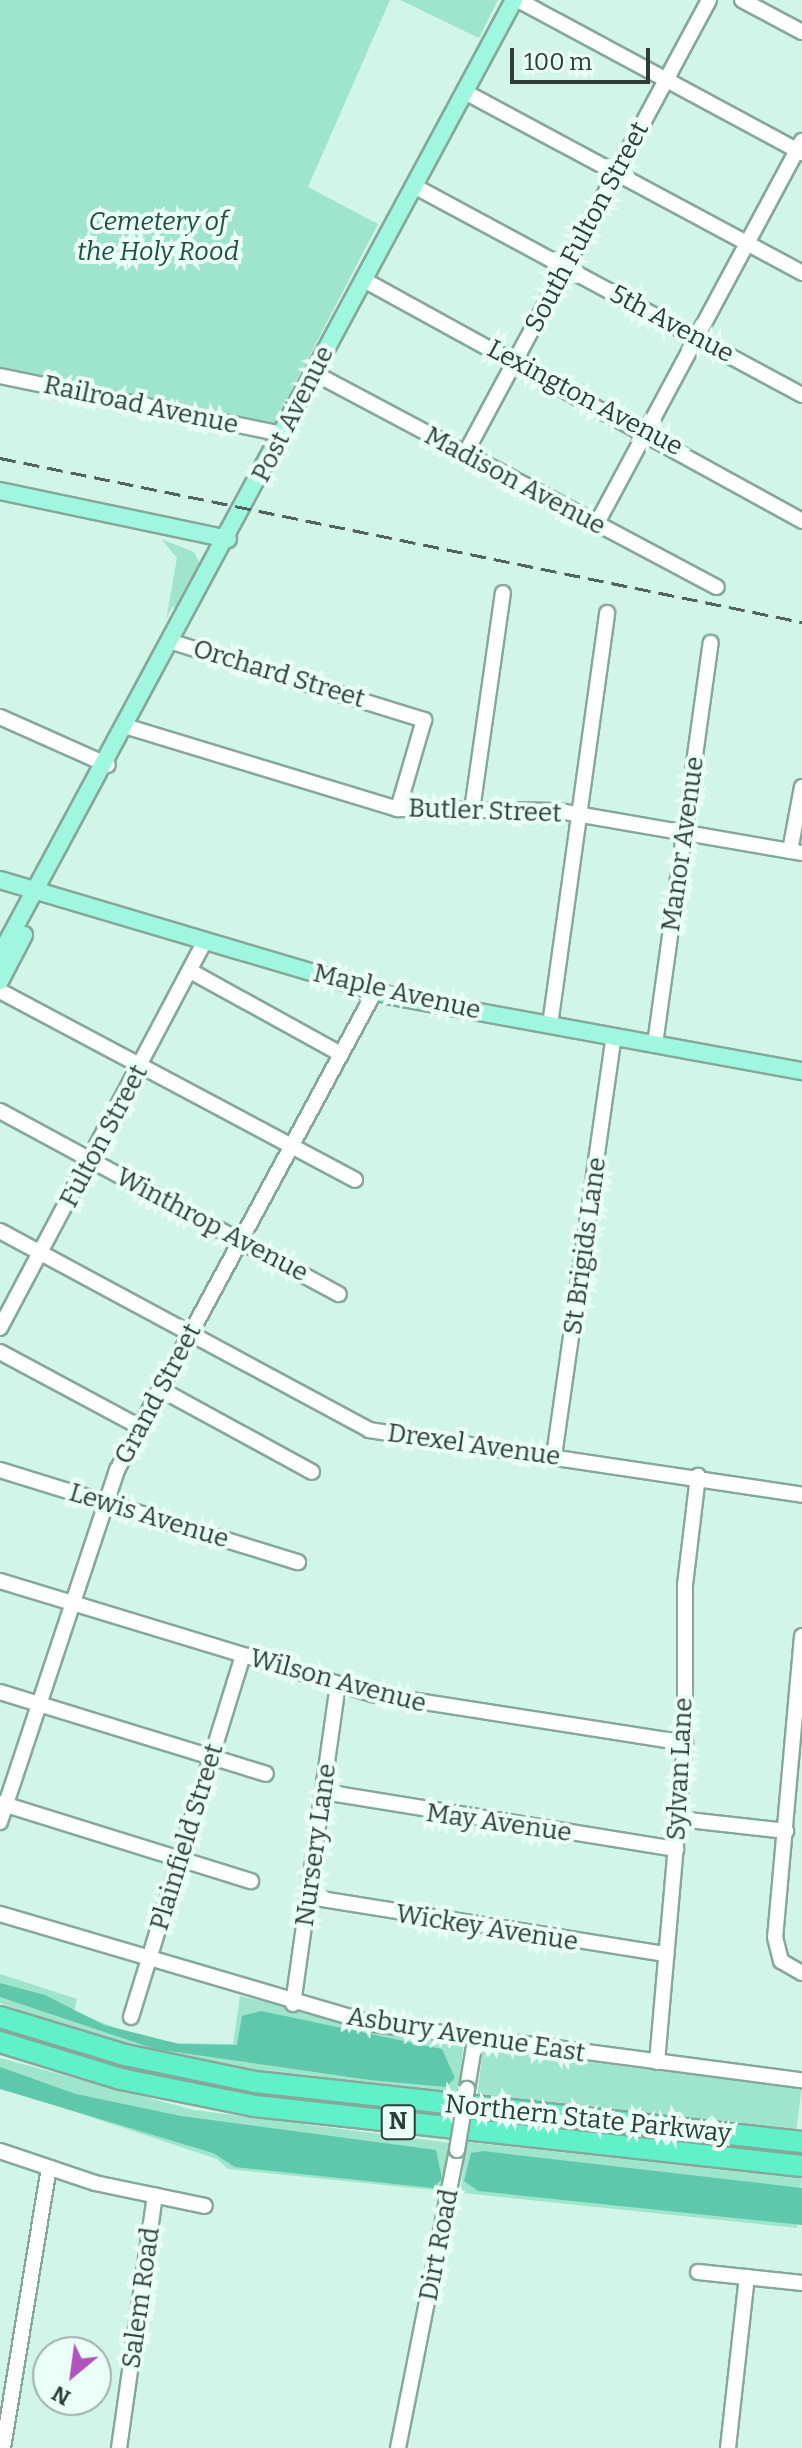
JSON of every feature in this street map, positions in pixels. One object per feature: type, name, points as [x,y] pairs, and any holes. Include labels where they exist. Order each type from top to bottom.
[{"type":"highway","name":"Northern State Parkway","points":[[0,2017],[125,2055],[255,2082],[802,2142]]},
{"type":"highway","name":"Northern State Parkway","points":[[0,2042],[232,2102],[802,2166]]},
{"type":"main road","name":"Post Avenue","points":[[0,981],[40,894],[172,642],[516,0]]},
{"type":"main road","points":[[0,491],[159,530],[228,539]]},
{"type":"main road","points":[[159,530],[219,557]]},
{"type":"main road","name":"Maple Avenue","points":[[0,880],[375,991],[802,1071]]},
{"type":"main road","name":"Post Avenue","points":[[0,955],[40,894]]},
{"type":"street","points":[[516,0],[800,148],[596,525]]},
{"type":"street","name":"South Fulton Street","points":[[465,454],[709,0]]},
{"type":"street","points":[[742,0],[802,32]]},
{"type":"street","points":[[465,92],[802,273]]},
{"type":"street","name":"5th Avenue","points":[[414,186],[802,395]]},
{"type":"street","name":"Lexington Avenue","points":[[364,280],[646,431],[802,521]]},
{"type":"street","name":"Madison Avenue","points":[[314,373],[717,587]]},
{"type":"street","name":"Railroad Avenue","points":[[0,376],[283,434]]},
{"type":"street","points":[[472,810],[503,593]]},
{"type":"street","points":[[550,1025],[607,613]]},
{"type":"street","name":"Orchard Street","points":[[172,642],[424,720],[398,809]]},
{"type":"street","name":"Manor Avenue","points":[[655,1044],[711,643]]},
{"type":"street","points":[[0,717],[108,765]]},
{"type":"street","name":"Butler Street","points":[[128,727],[398,809],[579,814],[796,852]]},
{"type":"street","points":[[796,852],[802,787]]},
{"type":"street","name":"Fulton Street","points":[[0,1328],[194,973],[204,942]]},
{"type":"street","points":[[194,973],[341,1054]]},
{"type":"street","points":[[0,991],[355,1180]]},
{"type":"street","name":"Grand Street","points":[[0,1822],[3,1804],[103,1502],[160,1389],[375,991]]},
{"type":"street","name":"St Brigids Lane","points":[[554,1456],[614,1037]]},
{"type":"street","name":"Winthrop Avenue","points":[[0,1111],[339,1294]]},
{"type":"street","name":"Drexel Avenue","points":[[0,1231],[369,1430],[698,1476],[802,1495]]},
{"type":"street","points":[[0,1352],[140,1427]]},
{"type":"street","points":[[160,1389],[312,1472]]},
{"type":"street","name":"Lewis Avenue","points":[[0,1470],[298,1562]]},
{"type":"street","name":"Sylvan Lane","points":[[657,2062],[685,1743],[685,1585],[698,1476]]},
{"type":"street","name":"Wilson Avenue","points":[[0,1581],[338,1685],[436,1707],[685,1743]]},
{"type":"street","points":[[802,1636],[799,1714],[776,1948],[785,1967],[802,1973]]},
{"type":"street","name":"Plainfield Street","points":[[131,2017],[243,1656]]},
{"type":"street","name":"Nursery Lane","points":[[293,2004],[338,1685]]},
{"type":"street","points":[[0,1692],[266,1774]]},
{"type":"street","name":"May Avenue","points":[[324,1792],[676,1849]]},
{"type":"street","points":[[3,1804],[251,1881]]},
{"type":"street","points":[[679,1819],[786,1831]]},
{"type":"street","name":"Wickey Avenue","points":[[309,1897],[666,1954]]},
{"type":"street","name":"Asbury Avenue East","points":[[0,1914],[293,2004],[475,2040],[802,2080]]},
{"type":"street","name":"Dirt Road","points":[[398,2448],[457,2150],[475,2040]]},
{"type":"street","points":[[0,2151],[49,2168],[205,2206]]},
{"type":"street","points":[[3,2448],[49,2168]]},
{"type":"street","name":"Salem Road","points":[[119,2448],[155,2196]]},
{"type":"street","points":[[698,2272],[802,2283]]},
{"type":"street","points":[[728,2448],[747,2277]]},
{"type":"green space","name":"Cemetery of the Holy Rood","points":[[0,0],[390,0],[308,187],[378,224],[274,424],[0,369]]},
{"type":"green space","points":[[400,0],[498,0],[479,38]]},
{"type":"green space","points":[[161,539],[194,552],[201,566],[183,608],[172,607],[166,620],[177,558]]},
{"type":"green space","points":[[0,1974],[77,1999],[74,2011],[136,2036],[177,2043],[233,2044],[240,1996],[463,2047],[459,2093],[241,2070],[105,2040],[0,2003]]},
{"type":"green space","points":[[0,1983],[45,1995],[104,2025],[179,2044],[237,2045],[242,2016],[261,2011],[442,2049],[455,2078],[446,2087],[370,2080],[155,2049],[0,1997]]},
{"type":"green space","points":[[483,2049],[802,2088],[796,2134],[477,2095]]},
{"type":"green space","points":[[0,2058],[194,2110],[451,2143],[443,2191],[228,2169],[217,2159],[0,2087]]},
{"type":"green space","points":[[0,2067],[76,2094],[181,2116],[436,2150],[442,2179],[433,2188],[235,2167],[213,2153],[0,2089]]},
{"type":"green space","points":[[466,2142],[802,2177],[797,2228],[461,2193]]},
{"type":"green space","points":[[483,2151],[802,2188],[802,2225],[478,2191],[464,2181],[471,2153]]},
{"type":"railway","points":[[0,458],[802,622]]}]
